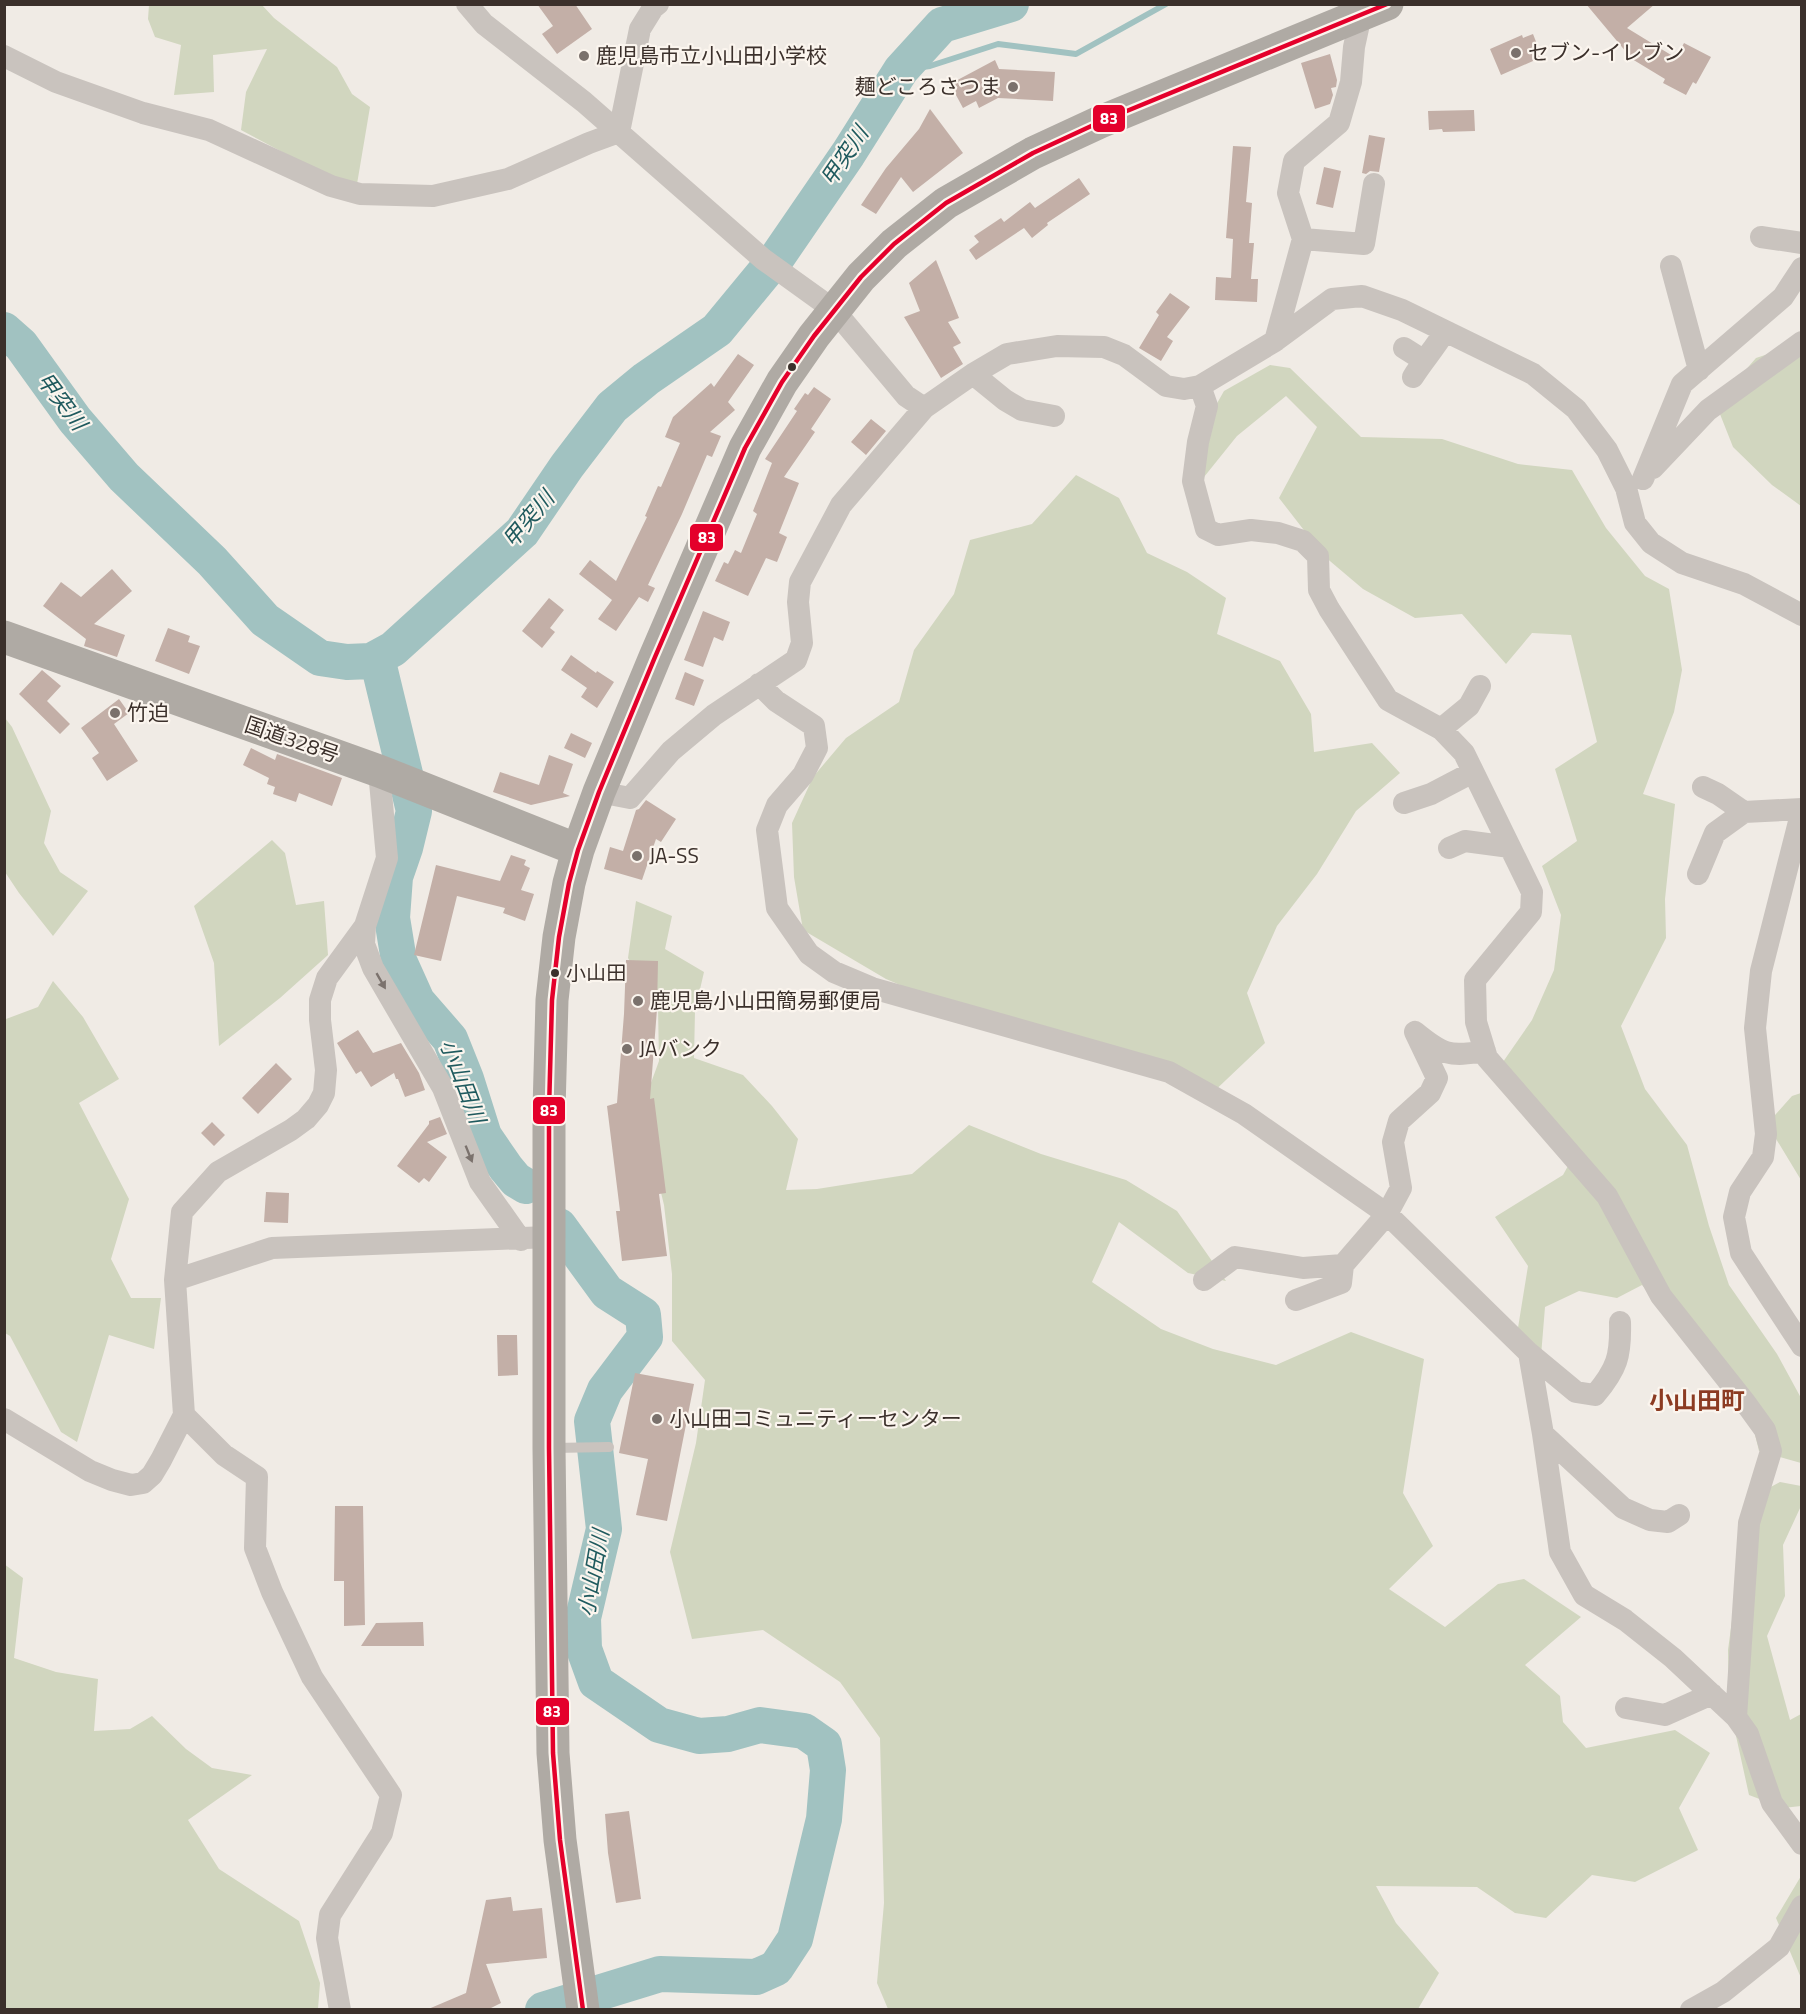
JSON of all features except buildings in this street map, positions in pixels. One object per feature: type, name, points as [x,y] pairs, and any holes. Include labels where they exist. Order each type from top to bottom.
[{"type":"highway","points":[[583,2010],[560,1840],[553,1753],[549,1448],[535,1239],[552,1000],[561,928],[578,850],[599,792],[745,448],[782,382],[861,277],[894,244],[946,203],[984,179],[1033,153],[1100,122],[1374,10]]},
{"type":"highway","name":"国道328号","points":[[4,637],[384,773],[578,850]]},
{"type":"street","points":[[467,4],[484,24],[584,102],[763,259],[834,310],[906,396],[924,408]]},
{"type":"street","points":[[619,132],[640,29],[658,4]]},
{"type":"street","points":[[1275,341],[1303,239],[1288,193],[1294,160],[1339,123],[1351,82],[1354,47],[1374,10]]},
{"type":"street","points":[[4,56],[56,82],[143,113],[208,130],[332,186],[360,194],[433,196],[508,179],[619,132]]},
{"type":"street","points":[[1303,239],[1364,244],[1374,184]]},
{"type":"street","points":[[1761,237],[1802,243]]},
{"type":"street","points":[[1671,266],[1699,370]]},
{"type":"street","points":[[1802,268],[1783,297],[1682,384],[1634,483],[1635,523],[1651,543],[1682,563],[1744,584],[1802,615]]},
{"type":"street","points":[[599,792],[630,798],[671,751],[714,715],[796,660],[802,643],[798,602],[800,582],[841,506],[924,408],[1007,354],[1057,346],[1104,347],[1124,355],[1167,386],[1184,389],[1200,386],[1275,341],[1332,299],[1362,296],[1402,310],[1533,374],[1576,409],[1634,483]]},
{"type":"street","points":[[1414,362],[1434,350],[1445,331]]},
{"type":"street","points":[[1634,483],[1708,410],[1802,342]]},
{"type":"street","points":[[973,374],[1005,400],[1022,410],[1054,416]]},
{"type":"street","points":[[1200,386],[1208,406],[1198,442],[1193,482],[1206,529],[1218,535],[1251,530],[1278,533],[1303,541],[1318,556],[1319,590],[1329,609],[1388,700],[1441,729],[1464,753],[1532,892],[1531,912],[1475,980],[1476,1022],[1487,1058],[1607,1196],[1661,1296],[1765,1430],[1770,1451],[1749,1523],[1736,1717]]},
{"type":"street","points":[[1005,400],[1020,424]]},
{"type":"street","points":[[759,684],[776,701],[814,726],[817,748],[803,775],[777,806],[767,830],[777,908],[809,954],[834,972],[872,988],[1169,1072],[1244,1114],[1388,1214],[1529,1353],[1576,1392],[1594,1395],[1609,1378],[1621,1348],[1620,1322]]},
{"type":"street","points":[[1441,729],[1469,706],[1480,686]]},
{"type":"street","points":[[1404,802],[1431,794],[1473,771]]},
{"type":"street","points":[[384,773],[387,858],[365,926],[364,944],[373,968],[443,1088],[480,1182],[535,1239]]},
{"type":"street","points":[[1703,787],[1718,794],[1744,812]]},
{"type":"street","points":[[1698,874],[1715,833],[1744,812],[1802,809],[1761,971],[1755,1028],[1766,1134],[1763,1157],[1740,1192],[1734,1217],[1741,1253],[1802,1346]]},
{"type":"street","points":[[1449,848],[1465,841],[1510,848]]},
{"type":"street","points":[[4,1419],[90,1472],[131,1485],[143,1483],[152,1475],[183,1415],[175,1280],[182,1212],[218,1172],[291,1130],[306,1119],[318,1105],[324,1093],[326,1070],[320,1000],[327,978],[365,926]]},
{"type":"street","points":[[1296,1300],[1341,1283],[1343,1264],[1388,1214],[1401,1188],[1392,1142],[1399,1121],[1430,1093],[1437,1078],[1415,1032],[1437,1050],[1459,1056],[1485,1051]]},
{"type":"street","points":[[175,1280],[272,1248],[535,1239]]},
{"type":"street","points":[[1204,1280],[1235,1257],[1303,1268],[1343,1264]]},
{"type":"street","points":[[1529,1353],[1560,1552],[1584,1594],[1625,1620],[1673,1658],[1736,1717],[1748,1734],[1772,1803],[1802,1844]]},
{"type":"street","points":[[183,1415],[224,1455],[257,1477],[255,1548],[272,1592],[312,1677],[391,1795],[382,1833],[330,1915],[327,1938],[340,2010]]},
{"type":"street","points":[[1543,1434],[1623,1508],[1650,1520],[1668,1522],[1678,1515]]},
{"type":"street","points":[[1626,1708],[1665,1715],[1712,1694]]},
{"type":"street","points":[[1691,2010],[1723,1992],[1779,1947],[1802,1906]]},
{"type":"lane","points":[[549,1448],[609,1447]]},
{"type":"green space","points":[[149,5],[262,5],[274,18],[337,67],[352,94],[370,107],[357,184],[322,173],[241,130],[246,92],[267,49],[213,55],[214,92],[174,95],[181,45],[155,37],[148,19]]},
{"type":"green space","points":[[1801,343],[1801,506],[1772,485],[1733,447],[1716,404],[1756,358]]},
{"type":"green space","points":[[1270,365],[1290,368],[1361,437],[1442,439],[1518,464],[1572,470],[1606,528],[1645,576],[1669,589],[1682,670],[1674,712],[1643,794],[1675,804],[1665,899],[1666,938],[1621,1026],[1645,1089],[1687,1145],[1709,1226],[1729,1285],[1777,1354],[1801,1398],[1801,1463],[1759,1451],[1750,1414],[1642,1285],[1617,1298],[1579,1291],[1545,1307],[1540,1368],[1517,1334],[1528,1266],[1495,1217],[1563,1175],[1574,1155],[1496,1072],[1532,1020],[1554,970],[1561,915],[1542,866],[1577,841],[1555,769],[1597,742],[1571,635],[1532,633],[1506,664],[1462,614],[1415,618],[1363,589],[1324,556],[1279,498],[1317,427],[1286,396],[1237,436],[1204,477],[1207,421],[1224,391]]},
{"type":"green space","points":[[1076,475],[1119,498],[1147,553],[1187,572],[1226,598],[1217,634],[1280,661],[1311,714],[1314,752],[1372,743],[1400,773],[1356,811],[1317,874],[1277,926],[1247,993],[1265,1043],[1207,1098],[1086,1045],[950,1006],[886,979],[803,930],[794,877],[792,823],[813,777],[846,738],[899,702],[914,650],[954,594],[970,540],[1032,524]]},
{"type":"green space","points":[[5,718],[12,727],[51,811],[44,843],[60,872],[88,891],[53,936],[5,872]]},
{"type":"green space","points":[[272,840],[285,853],[296,905],[324,901],[328,955],[280,998],[219,1046],[214,963],[194,906]]},
{"type":"green space","points":[[636,901],[672,916],[665,949],[704,972],[695,1011],[694,1058],[743,1075],[798,1139],[786,1190],[817,1189],[912,1174],[969,1125],[1041,1154],[1126,1180],[1177,1211],[1226,1281],[1188,1273],[1119,1222],[1092,1282],[1161,1329],[1213,1349],[1276,1365],[1351,1332],[1424,1359],[1403,1493],[1433,1546],[1389,1589],[1445,1627],[1498,1584],[1524,1579],[1581,1617],[1525,1665],[1560,1696],[1563,1722],[1586,1748],[1675,1730],[1710,1753],[1679,1808],[1698,1850],[1635,1882],[1592,1875],[1546,1918],[1515,1913],[1477,1887],[1376,1886],[1396,1923],[1439,1973],[1418,2009],[888,2009],[877,1983],[884,1903],[880,1738],[840,1682],[763,1630],[692,1639],[670,1552],[696,1443],[705,1380],[672,1341],[672,1274],[664,1205],[641,1110],[659,1061],[658,1008],[628,958]]},
{"type":"green space","points":[[53,981],[83,1017],[119,1079],[79,1103],[129,1199],[111,1259],[131,1298],[161,1298],[154,1349],[109,1335],[77,1442],[61,1432],[10,1336],[5,1333],[5,1010],[6,1019],[38,1007]]},
{"type":"green space","points":[[1801,1093],[1801,1180],[1767,1124],[1792,1096]]},
{"type":"green space","points":[[1780,1482],[1801,1486],[1801,1506],[1783,1545],[1785,1596],[1767,1636],[1790,1720],[1801,1714],[1801,1806],[1783,1808],[1749,1795],[1729,1704],[1728,1650],[1739,1568],[1754,1496]]},
{"type":"green space","points":[[4,1564],[23,1578],[14,1658],[56,1672],[98,1679],[94,1731],[130,1729],[152,1716],[186,1749],[212,1768],[252,1775],[188,1820],[219,1869],[299,1921],[320,1983],[318,2009],[5,2009]]},
{"type":"green space","points":[[1801,1876],[1801,1978],[1776,1918]]},
{"type":"waterway","name":"甲突川","points":[[4,330],[21,345],[75,420],[124,477],[212,561],[265,620],[320,658],[347,662],[371,661],[393,649],[522,532],[567,466],[612,407],[646,379],[717,330],[778,256],[848,154],[901,70],[942,25],[1011,4]]},
{"type":"waterway","points":[[901,70],[930,66],[998,44],[1076,54],[1166,4]]},
{"type":"waterway","name":"小山田川","points":[[377,658],[414,811],[395,877],[392,918],[399,961],[417,1001],[450,1039],[466,1079],[484,1136],[516,1180],[526,1186]]},
{"type":"waterway","name":"小山田川","points":[[543,2010],[660,1974],[756,1977],[776,1968],[795,1939],[824,1819],[828,1770],[824,1745],[804,1731],[760,1725],[728,1734],[699,1736],[659,1725],[596,1682],[584,1649],[583,1618],[604,1529],[592,1421],[605,1390],[645,1337],[643,1315],[607,1292],[559,1226]]},
{"type":"transit line","name":"83","points":[[583,2010],[560,1840],[553,1753],[549,1448],[549,1110],[552,1000],[559,937],[578,850],[599,792],[745,448],[782,382],[814,336],[861,277],[894,244],[946,203],[1033,153],[1100,122],[1387,4]]},
{"type":"place","name":"セブン-イレブン","points":[[1516,53]]},
{"type":"place","name":"鹿児島市立小山田小学校","points":[[584,56]]},
{"type":"place","name":"麺どころさつま","points":[[1013,87]]},
{"type":"place","name":"竹迫","points":[[115,713]]},
{"type":"place","name":"JA-SS","points":[[637,856]]},
{"type":"place","name":"小山田","points":[[555,973]]},
{"type":"place","name":"鹿児島小山田簡易郵便局","points":[[638,1001]]},
{"type":"place","name":"JAバンク","points":[[627,1049]]},
{"type":"place","name":"小山田コミュニティーセンター","points":[[657,1419]]},
{"type":"district","name":"小山田町","points":[[1697,1401]]}]
